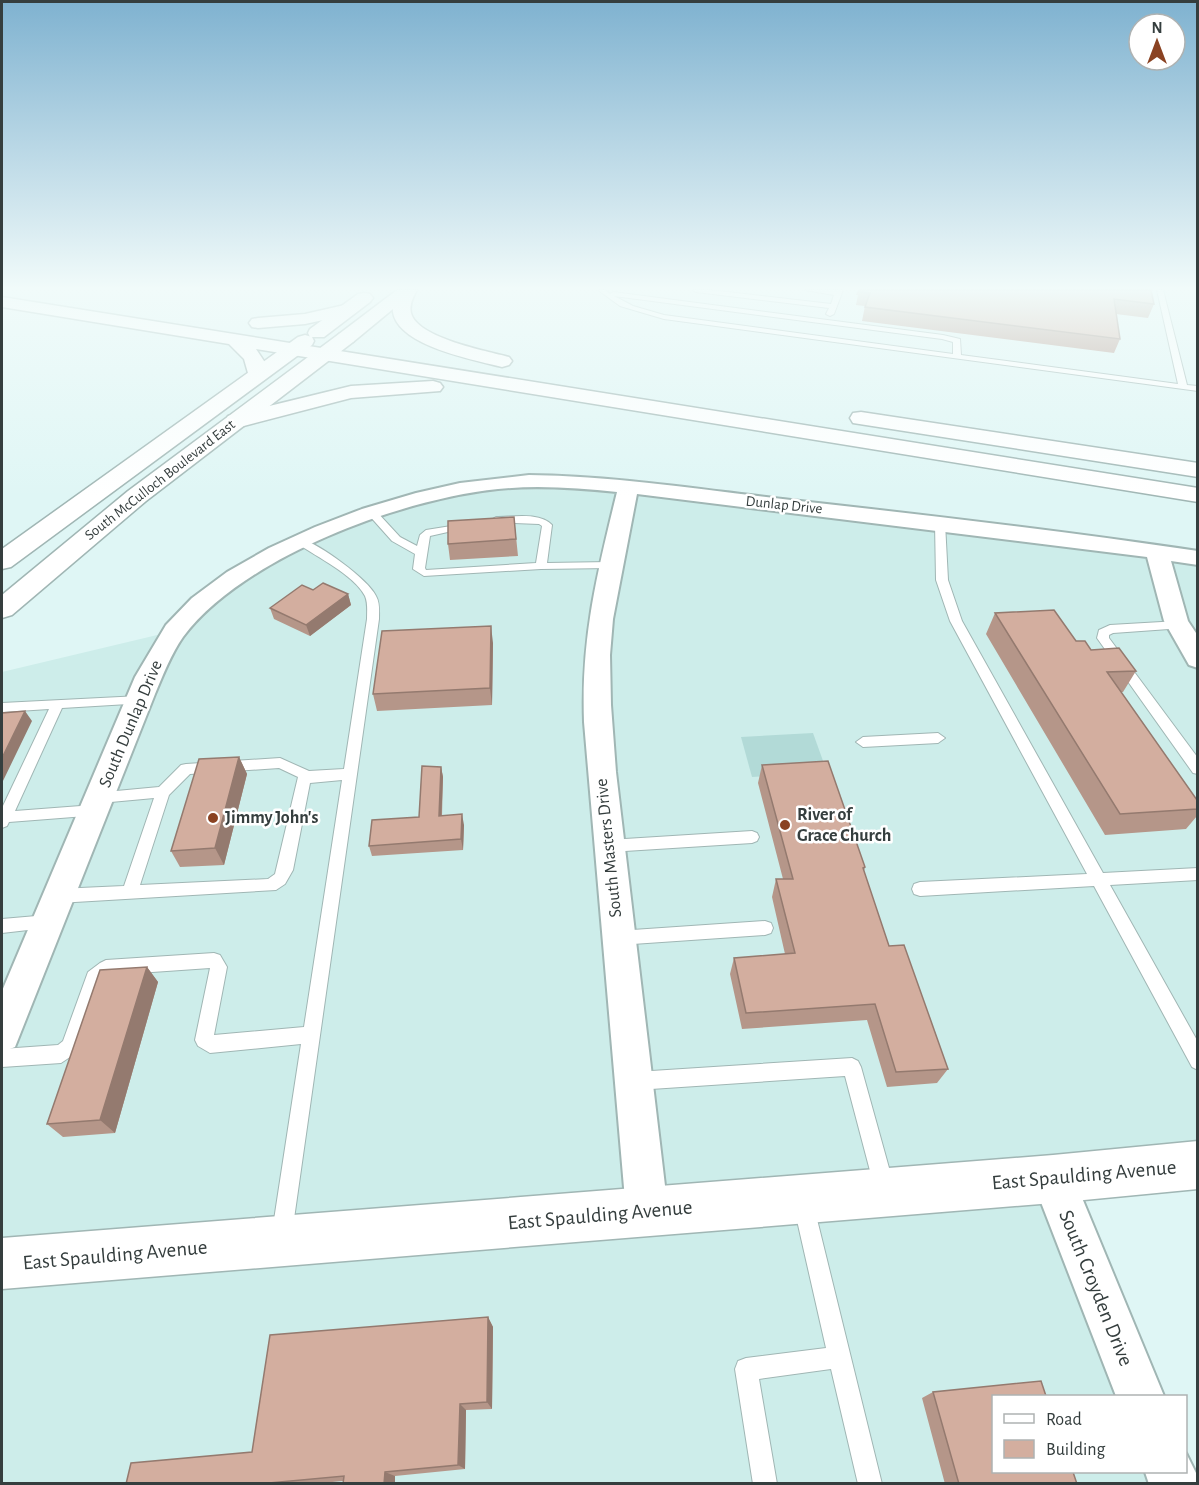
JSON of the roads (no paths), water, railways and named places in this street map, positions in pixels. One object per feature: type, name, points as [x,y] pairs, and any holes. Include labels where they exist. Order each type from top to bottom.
[{"type":"main road","points":[[255,359],[256,376]]},
{"type":"main road","name":"South McCulloch Boulevard East","points":[[2,561],[279,359]]},
{"type":"main road","name":"South McCulloch Boulevard East","points":[[2,609],[137,496],[236,421],[303,359]]},
{"type":"main road","points":[[392,359],[509,384],[1197,495]]},
{"type":"main road","points":[[491,359],[526,365]]},
{"type":"main road","points":[[496,359],[502,361]]},
{"type":"main road","points":[[236,421],[351,393],[387,389],[509,384]]},
{"type":"main road","points":[[842,415],[1197,470]]},
{"type":"main road","name":"East Spaulding Avenue","points":[[4,1270],[281,1241],[1053,1179],[1197,1165]]},
{"type":"street","name":"Dunlap Drive","points":[[372,513],[430,495],[501,483],[541,482],[628,488],[940,523],[1197,558]]},
{"type":"street","name":"South Masters Drive","points":[[628,488],[610,565],[598,632],[596,681],[601,772],[647,1211]]},
{"type":"street","name":"South Dunlap Drive","points":[[2,1034],[58,896],[168,641],[197,605],[238,575],[302,542],[372,513]]},
{"type":"street","points":[[1157,552],[1179,626],[1197,659]]},
{"type":"street","name":"South Croyden Drive","points":[[1053,1179],[1140,1395]]},
{"type":"lane","points":[[974,359],[1197,389]]},
{"type":"lane","points":[[1176,359],[1183,387]]},
{"type":"lane","points":[[372,513],[396,539],[421,553]]},
{"type":"lane","points":[[541,566],[547,525],[541,521],[491,520],[430,532],[425,535],[419,569],[424,573],[541,566],[610,565]]},
{"type":"lane","points":[[940,523],[942,580],[956,621],[1197,1061]]},
{"type":"lane","points":[[281,1241],[372,627],[372,601],[367,591],[302,542]]},
{"type":"lane","points":[[1179,626],[1110,629],[1103,633],[1103,638],[1197,769]]},
{"type":"lane","points":[[2,707],[141,700]]},
{"type":"lane","points":[[3,820],[58,703]]},
{"type":"lane","points":[[863,742],[938,738]]},
{"type":"lane","points":[[130,892],[163,792],[180,774],[194,767],[280,763],[308,776],[351,774]]},
{"type":"lane","points":[[58,896],[271,885],[280,879],[285,870],[303,780],[308,776]]},
{"type":"lane","points":[[3,820],[163,792]]},
{"type":"lane","points":[[609,846],[752,837]]},
{"type":"lane","points":[[920,889],[1197,874]]},
{"type":"lane","points":[[2,926],[48,922]]},
{"type":"lane","points":[[618,938],[765,928]]},
{"type":"lane","points":[[2,1058],[61,1054],[70,1047],[94,977],[106,968],[214,960],[219,968],[204,1040],[210,1044],[312,1035]]},
{"type":"lane","points":[[634,1082],[852,1066],[885,1192]]},
{"type":"lane","points":[[802,1199],[870,1484]]},
{"type":"lane","points":[[765,1484],[746,1369],[840,1357]]},
{"type":"place","name":"Jimmy John's","points":[[213,818]]},
{"type":"place","name":"River of Grace Church","points":[[785,825]]}]
